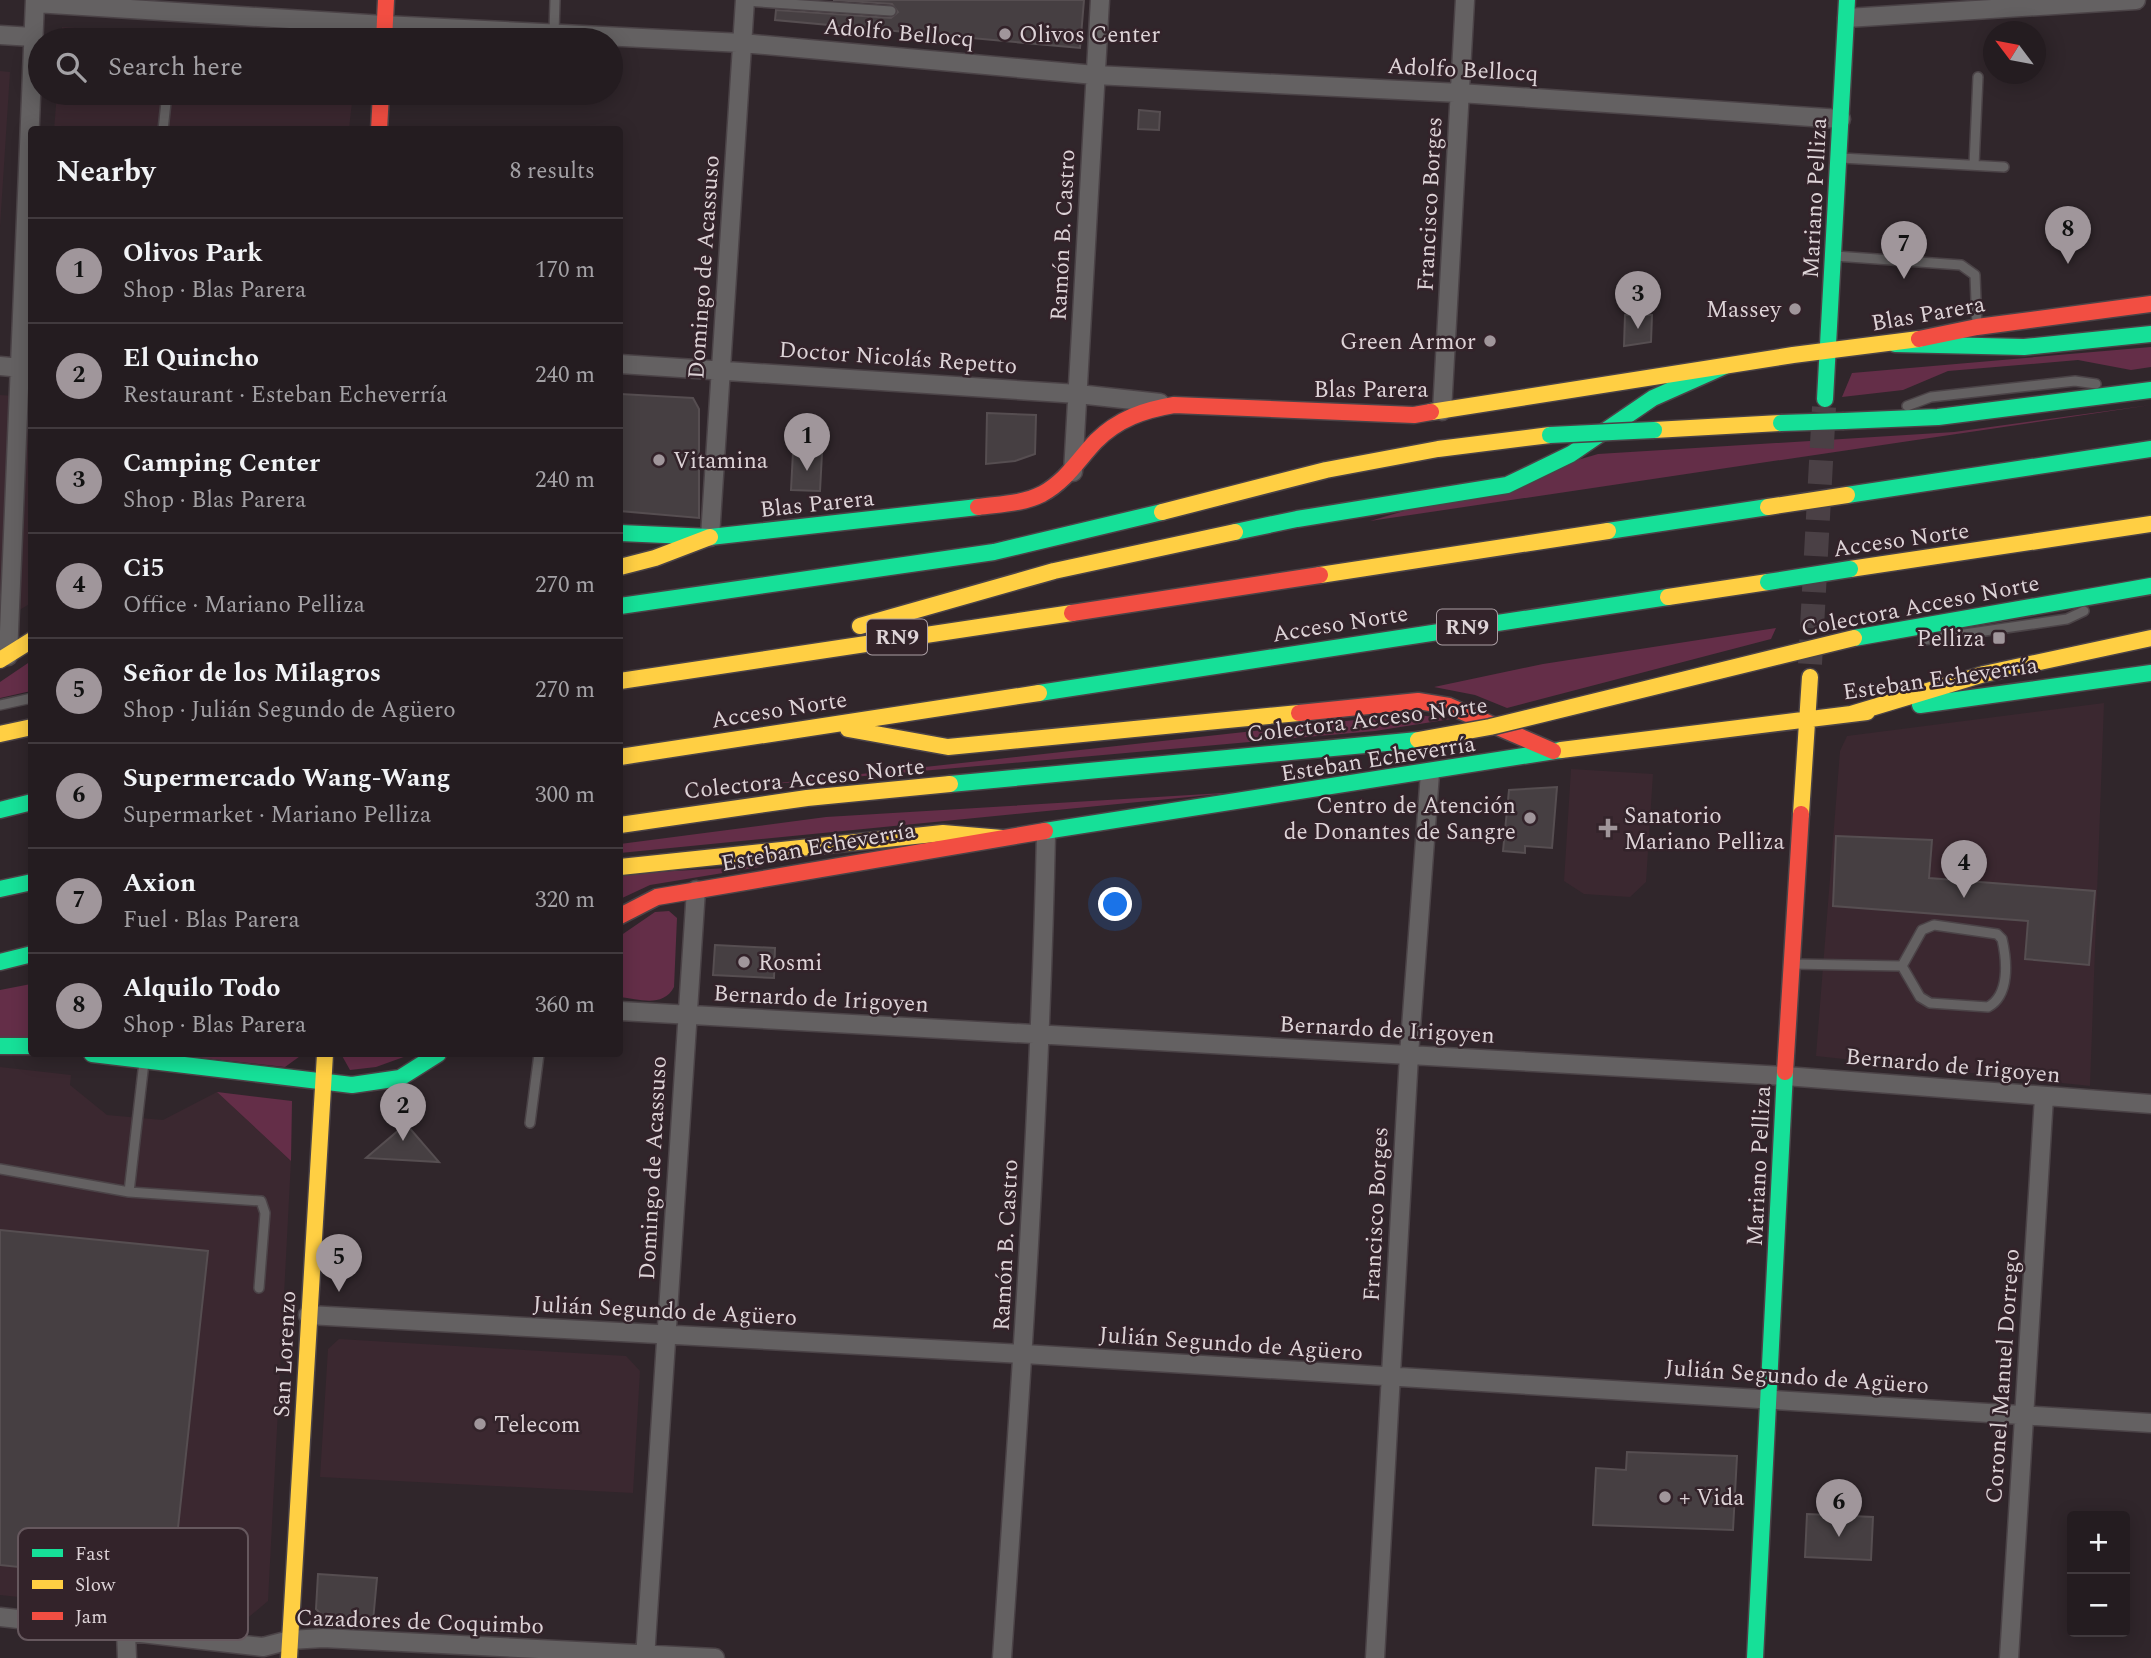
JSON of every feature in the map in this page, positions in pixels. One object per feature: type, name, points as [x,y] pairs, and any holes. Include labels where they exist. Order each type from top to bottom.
[{"type":"main road","points":[[384,28],[386,0]]},
{"type":"main road","name":"Mariano Pelliza","points":[[1825,399],[1847,9]]},
{"type":"main road","points":[[379,126],[380,105]]},
{"type":"main road","name":"Blas Parera","points":[[623,533],[710,537],[998,506],[1042,496],[1073,473],[1090,450],[1118,423],[1144,411],[1174,405],[1385,416],[1442,411],[1725,366],[1895,344],[1977,327],[2151,304]]},
{"type":"main road","points":[[1895,344],[1962,348],[2024,347],[2151,334]]},
{"type":"main road","points":[[733,662],[1055,571],[1297,519],[1507,485],[1571,454],[1653,398],[1725,366]]},
{"type":"main road","points":[[623,607],[994,552],[1102,528],[1326,470],[1438,449],[1550,435],[1865,421],[2024,408],[2147,390]]},
{"type":"main road","name":"RN9","points":[[623,680],[2151,449]]},
{"type":"main road","name":"Acceso Norte","points":[[623,757],[822,724],[2151,524]]},
{"type":"main road","points":[[623,566],[655,558],[710,537]]},
{"type":"main road","name":"Colectora Acceso Norte","points":[[623,825],[807,798],[1358,748],[1418,740],[1575,708],[1858,638],[2143,587]]},
{"type":"main road","points":[[1852,714],[1984,674],[2151,638]]},
{"type":"main road","points":[[4,658],[28,643]]},
{"type":"main road","name":"Esteban Echeverría","points":[[623,914],[657,897],[1002,838],[1046,834],[1553,751],[2151,673]]},
{"type":"main road","name":"Mariano Pelliza","points":[[1755,1658],[1784,1076],[1810,677]]},
{"type":"main road","points":[[822,724],[948,747],[1418,701],[1449,706],[1553,751]]},
{"type":"main road","points":[[0,734],[28,728]]},
{"type":"main road","points":[[10,790],[28,788]]},
{"type":"main road","points":[[0,810],[28,803]]},
{"type":"main road","points":[[623,867],[943,834],[1002,838]]},
{"type":"main road","points":[[0,889],[28,883]]},
{"type":"main road","points":[[0,963],[28,955]]},
{"type":"main road","points":[[0,963],[28,960]]},
{"type":"main road","points":[[0,1046],[28,1046]]},
{"type":"main road","points":[[118,1057],[352,1085],[381,1083],[400,1078],[433,1057]]},
{"type":"main road","name":"San Lorenzo","points":[[290,1649],[325,1057]]},
{"type":"street","name":"Ramón B. Castro","points":[[1073,473],[1100,0]]},
{"type":"street","name":"Francisco Borges","points":[[1442,411],[1465,0]]},
{"type":"street","points":[[1847,9],[2136,0]]},
{"type":"street","name":"Adolfo Bellocq","points":[[35,1],[329,28]]},
{"type":"street","points":[[34,28],[35,1]]},
{"type":"street","name":"Domingo de Acassuso","points":[[710,537],[745,1]]},
{"type":"street","points":[[0,35],[28,37]]},
{"type":"street","name":"Adolfo Bellocq","points":[[623,37],[742,43],[1095,75],[1460,93],[1841,119]]},
{"type":"street","points":[[31,126],[32,105]]},
{"type":"street","points":[[4,658],[26,369],[28,274]]},
{"type":"street","name":"Doctor Nicolás Repetto","points":[[623,364],[1078,394],[1174,405]]},
{"type":"street","points":[[0,366],[26,369]]},
{"type":"street","name":"Francisco Borges","points":[[1375,1658],[1409,1055],[1430,773]]},
{"type":"street","name":"Ramón B. Castro","points":[[1002,1658],[1024,1354],[1040,1035],[1046,834]]},
{"type":"street","name":"Domingo de Acassuso","points":[[645,1656],[685,1015],[696,890]]},
{"type":"street","name":"Bernardo de Irigoyen","points":[[623,1011],[1784,1076],[2151,1104]]},
{"type":"street","name":"Coronel Manuel Dorrego","points":[[2009,1658],[2044,1097]]},
{"type":"street","name":"Julián Segundo de Agüero","points":[[308,1315],[1024,1354],[2151,1423]]},
{"type":"street","name":"Cazadores de Coquimbo","points":[[0,1617],[18,1619]]},
{"type":"street","name":"Cazadores de Coquimbo","points":[[199,1640],[290,1649],[336,1639],[715,1658]]},
{"type":"street","points":[[126,1640],[127,1658]]},
{"type":"lane","points":[[554,28],[555,0]]},
{"type":"lane","points":[[745,1],[891,11]]},
{"type":"lane","points":[[1974,165],[1978,77]]},
{"type":"lane","points":[[163,126],[166,105]]},
{"type":"lane","points":[[1839,158],[2004,167]]},
{"type":"lane","points":[[1833,256],[1961,265],[1970,269],[1975,275],[1977,327]]},
{"type":"lane","points":[[0,705],[28,699]]},
{"type":"lane","points":[[1927,927],[1997,934],[2004,946],[2004,986],[2001,997],[1988,1007],[1930,1003],[1920,997],[1902,965],[1927,927]]},
{"type":"lane","points":[[1792,964],[1902,965]]},
{"type":"lane","points":[[530,1123],[540,1057]]},
{"type":"lane","points":[[129,1192],[144,1060]]},
{"type":"lane","points":[[0,1169],[129,1192],[261,1201],[265,1213],[259,1288]]},
{"type":"shaded area","points":[[0,71],[10,72],[0,227]]},
{"type":"shaded area","points":[[56,105],[352,105],[349,126],[54,126]]},
{"type":"shaded area","points":[[2151,347],[2151,367],[2131,370],[2078,360],[1948,371],[1903,390],[1842,397],[1852,373]]},
{"type":"shaded area","points":[[0,395],[28,397],[28,605],[0,622]]},
{"type":"shaded area","points":[[2151,405],[1370,521],[1598,454],[1954,432]]},
{"type":"shaded area","points":[[1776,628],[1771,639],[1507,708],[1475,695],[1434,687],[1543,664]]},
{"type":"shaded area","points":[[28,663],[28,692],[0,698],[0,682]]},
{"type":"shaded area","points":[[2104,703],[2090,1086],[1816,1056],[1840,751],[1847,736]]},
{"type":"shaded area","points":[[1410,714],[1451,719],[1375,731],[751,786]]},
{"type":"shaded area","name":"Sanatorio Mariano Pelliza","points":[[1571,769],[1653,774],[1646,882],[1630,897],[1584,894],[1564,881]]},
{"type":"shaded area","points":[[1240,792],[623,853],[623,844],[826,817]]},
{"type":"shaded area","points":[[765,866],[650,885],[623,898],[623,874]]},
{"type":"shaded area","points":[[669,911],[677,918],[674,987],[664,998],[657,1000],[623,997],[623,934],[655,912]]},
{"type":"shaded area","points":[[28,985],[28,1038],[0,1038],[0,990]]},
{"type":"shaded area","points":[[194,1057],[299,1057],[285,1067]]},
{"type":"shaded area","points":[[343,1057],[404,1057],[376,1067],[350,1070]]},
{"type":"shaded area","points":[[0,1067],[71,1075],[70,1085],[107,1115],[163,1120],[217,1092],[291,1161],[268,1601],[248,1618],[248,1528],[18,1528],[18,1597],[0,1595]]},
{"type":"shaded area","points":[[217,1092],[292,1101],[291,1161]]},
{"type":"shaded area","name":"Telecom","points":[[339,1339],[626,1356],[640,1371],[633,1493],[320,1477],[328,1349]]},
{"type":"building","name":"Olivos Center","points":[[833,0],[1084,0],[1080,48],[775,20],[776,10],[891,18],[898,12],[892,4]]},
{"type":"building","points":[[1139,110],[1160,112],[1159,130],[1138,129]]},
{"type":"building","points":[[1625,315],[1652,315],[1651,342],[1624,346]]},
{"type":"building","name":"Vitamina","points":[[623,394],[693,398],[699,409],[699,518],[623,511]]},
{"type":"building","points":[[987,413],[1036,415],[1035,454],[1015,461],[986,464]]},
{"type":"building","points":[[793,452],[822,453],[820,491],[791,490]]},
{"type":"building","name":"Centro de Atención de Donantes de Sangre","points":[[1557,787],[1552,848],[1525,846],[1525,853],[1503,851],[1509,790]]},
{"type":"building","points":[[1836,836],[1932,840],[1929,878],[2095,891],[2089,965],[2025,959],[2028,921],[1833,906]]},
{"type":"building","name":"Rosmi","points":[[715,945],[775,948],[774,978],[713,975]]},
{"type":"building","points":[[406,1124],[439,1162],[366,1158]]},
{"type":"building","points":[[0,1230],[208,1251],[178,1528],[18,1528],[18,1567],[0,1565]]},
{"type":"building","name":"+ Vida","points":[[1627,1452],[1737,1456],[1733,1530],[1593,1525],[1596,1468],[1626,1470]]},
{"type":"building","points":[[1807,1514],[1873,1517],[1871,1560],[1805,1557]]},
{"type":"building","points":[[318,1574],[377,1578],[373,1621],[326,1619],[316,1609]]},
{"type":"tunnel","points":[[1810,664],[1824,407]]},
{"type":"traffic: fast","points":[[1825,399],[1847,0]]},
{"type":"traffic: fast","points":[[1895,344],[2024,347],[2151,334]]},
{"type":"traffic: fast","points":[[1235,532],[1297,519],[1507,485],[1571,454],[1653,398],[1725,366]]},
{"type":"traffic: fast","points":[[1844,421],[1938,417],[2151,390]]},
{"type":"traffic: fast","points":[[1781,423],[1844,421]]},
{"type":"traffic: fast","points":[[1550,435],[1654,430]]},
{"type":"traffic: fast","points":[[1847,495],[2151,449]]},
{"type":"traffic: fast","points":[[623,533],[710,537],[978,507]]},
{"type":"traffic: fast","points":[[1608,531],[1768,507]]},
{"type":"traffic: fast","points":[[623,606],[994,552],[1162,512]]},
{"type":"traffic: fast","points":[[1768,582],[1850,569]]},
{"type":"traffic: fast","points":[[1854,638],[2151,586]]},
{"type":"traffic: fast","points":[[1039,693],[1668,597]]},
{"type":"traffic: fast","points":[[1920,705],[2151,673]]},
{"type":"traffic: fast","points":[[950,784],[1418,740]]},
{"type":"traffic: fast","points":[[1045,831],[1561,750]]},
{"type":"traffic: fast","points":[[0,810],[28,803]]},
{"type":"traffic: fast","points":[[0,889],[28,883]]},
{"type":"traffic: fast","points":[[0,962],[28,955]]},
{"type":"traffic: fast","points":[[0,1046],[28,1046]]},
{"type":"traffic: fast","points":[[117,1057],[352,1085],[400,1078],[433,1057]]},
{"type":"traffic: fast","points":[[1755,1658],[1785,1072]]},
{"type":"traffic: slow","points":[[1431,412],[1793,355],[1919,339]]},
{"type":"traffic: slow","points":[[1654,430],[1781,423]]},
{"type":"traffic: slow","points":[[1162,512],[1326,470],[1438,449],[1550,435]]},
{"type":"traffic: slow","points":[[1768,507],[1847,495]]},
{"type":"traffic: slow","points":[[1850,569],[2151,524]]},
{"type":"traffic: slow","points":[[1320,575],[1608,531]]},
{"type":"traffic: slow","points":[[860,626],[1054,571],[1235,532]]},
{"type":"traffic: slow","points":[[623,566],[655,558],[710,537]]},
{"type":"traffic: slow","points":[[1668,597],[1768,582]]},
{"type":"traffic: slow","points":[[623,681],[1072,613]]},
{"type":"traffic: slow","points":[[1418,740],[1490,727],[1854,638]]},
{"type":"traffic: slow","points":[[1851,714],[1984,674],[2151,638]]},
{"type":"traffic: slow","points":[[0,660],[28,642]]},
{"type":"traffic: slow","points":[[1801,814],[1810,677]]},
{"type":"traffic: slow","points":[[623,757],[1039,693]]},
{"type":"traffic: slow","points":[[1561,750],[1867,712]]},
{"type":"traffic: slow","points":[[848,729],[948,747],[1299,713]]},
{"type":"traffic: slow","points":[[0,734],[28,728]]},
{"type":"traffic: slow","points":[[623,825],[807,798],[950,784]]},
{"type":"traffic: slow","points":[[623,867],[943,833],[1002,838]]},
{"type":"traffic: slow","points":[[289,1658],[325,1057]]},
{"type":"traffic: jam","points":[[385,28],[386,0]]},
{"type":"traffic: jam","points":[[379,126],[380,105]]},
{"type":"traffic: jam","points":[[1919,339],[1977,327],[2151,304]]},
{"type":"traffic: jam","points":[[978,507],[1019,502],[1042,494],[1065,477],[1104,433],[1132,417],[1163,407],[1174,405],[1414,415],[1431,412]]},
{"type":"traffic: jam","points":[[1072,613],[1320,575]]},
{"type":"traffic: jam","points":[[1299,713],[1418,701],[1449,706],[1553,751]]},
{"type":"traffic: jam","points":[[1785,1072],[1801,814]]},
{"type":"traffic: jam","points":[[623,914],[657,897],[1045,831]]},
{"type":"place","name":"Olivos Center","points":[[1005,34]]},
{"type":"place","name":"Alquilo Todo","points":[[2068,264]]},
{"type":"place","name":"Axion","points":[[1904,279]]},
{"type":"place","name":"Massey","points":[[1795,309]]},
{"type":"place","name":"Camping Center","points":[[1638,329]]},
{"type":"place","name":"Green Armor","points":[[1490,341]]},
{"type":"place","name":"Vitamina","points":[[659,460]]},
{"type":"place","name":"Olivos Park","points":[[807,471]]},
{"type":"place","name":"Pelliza","points":[[1999,638]]},
{"type":"place","name":"Centro de Atención de Donantes de Sangre","points":[[1530,818]]},
{"type":"place","name":"Sanatorio Mariano Pelliza","points":[[1608,828]]},
{"type":"place","name":"Ci5","points":[[1964,898]]},
{"type":"place","name":"Rosmi","points":[[744,962]]},
{"type":"place","name":"El Quincho","points":[[403,1141]]},
{"type":"place","name":"Señor de los Milagros","points":[[339,1292]]},
{"type":"place","name":"Telecom","points":[[480,1424]]},
{"type":"place","name":"+ Vida","points":[[1665,1497]]},
{"type":"place","name":"Supermercado Wang-Wang","points":[[1839,1537]]}]
